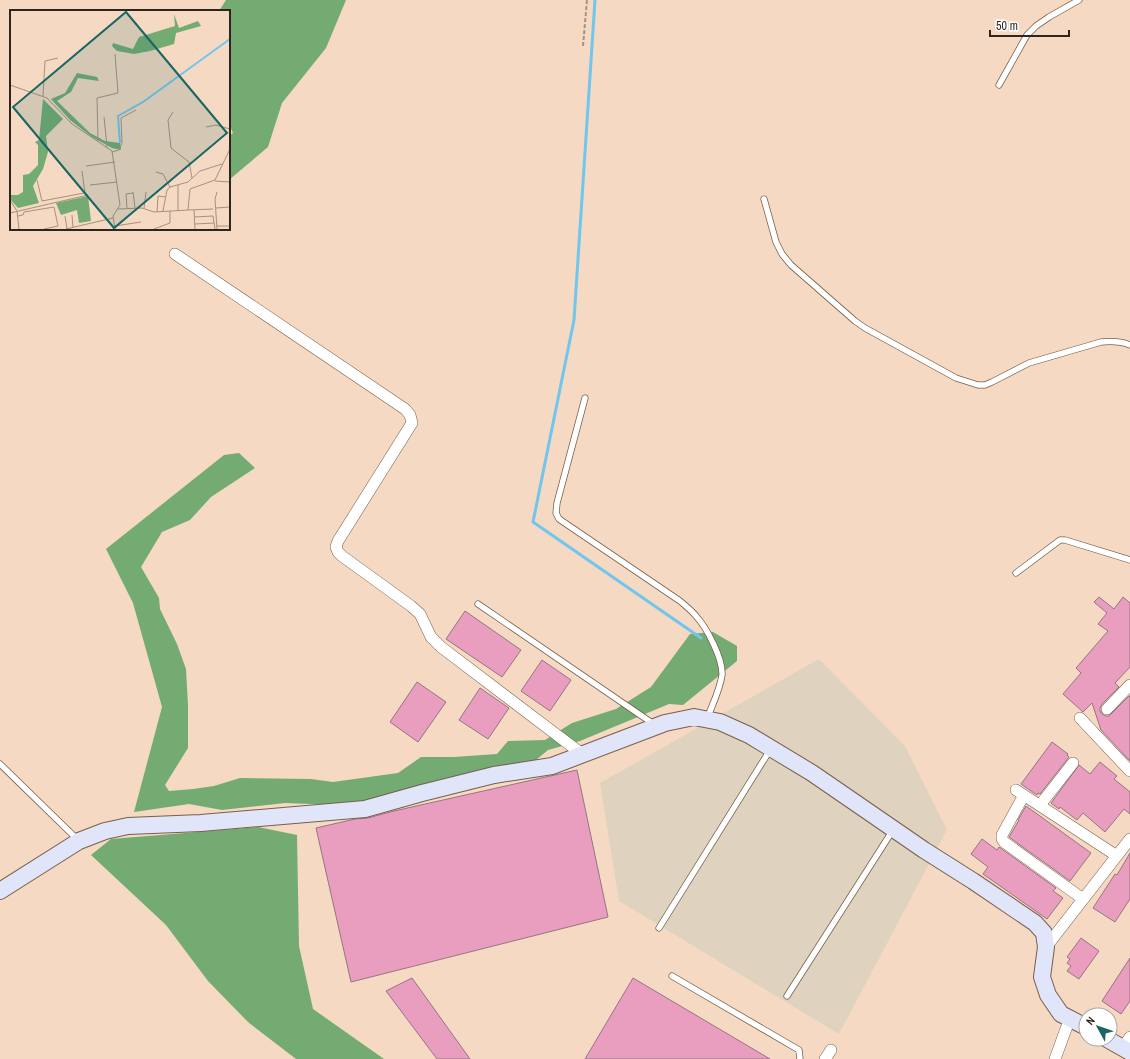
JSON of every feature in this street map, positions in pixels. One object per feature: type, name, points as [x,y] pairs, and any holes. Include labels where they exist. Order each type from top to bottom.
[{"type":"street","points":[[175,254],[404,409],[410,415],[412,423],[338,542],[336,547],[338,552],[420,614],[432,638],[441,647],[582,754]]},
{"type":"street","points":[[1107,709],[1130,685]]},
{"type":"street","points":[[0,892],[79,841],[104,831],[128,826],[201,823],[365,809],[494,775],[552,766],[665,723],[694,717],[720,722],[749,735],[771,748],[812,773],[924,850],[973,880],[1035,923],[1044,933],[1046,947],[1042,977],[1048,995],[1061,1014],[1078,1022]]},
{"type":"street","points":[[1080,718],[1130,771]]},
{"type":"street","points":[[1040,805],[1073,763]]},
{"type":"street","points":[[1083,900],[1002,839],[1002,835],[1020,792],[1117,856]]},
{"type":"street","points":[[1046,947],[1130,838]]},
{"type":"street","points":[[1055,1059],[1070,1018]]},
{"type":"street","points":[[1118,1043],[1128,1046]]},
{"type":"lane","points":[[999,85],[1027,35],[1036,26],[1049,17],[1079,0]]},
{"type":"lane","points":[[764,200],[776,242],[782,254],[791,265],[855,321],[956,378],[978,385],[985,385],[1029,363],[1101,342],[1124,342],[1130,345]]},
{"type":"lane","points":[[585,398],[557,503],[556,512],[559,519],[680,601],[704,626],[720,658],[722,673],[720,685],[707,720]]},
{"type":"lane","points":[[1016,573],[1060,540],[1065,540],[1130,560]]},
{"type":"lane","points":[[478,604],[657,726]]},
{"type":"lane","points":[[659,928],[771,748]]},
{"type":"lane","points":[[0,764],[79,841]]},
{"type":"lane","points":[[787,996],[894,829]]},
{"type":"lane","points":[[672,976],[799,1050],[800,1059]]},
{"type":"path","points":[[583,46],[587,0]]},
{"type":"shaded area","points":[[819,659],[905,746],[947,830],[839,1034],[619,901],[600,783]]},
{"type":"green space","points":[[226,0],[346,0],[326,48],[282,103],[268,147],[230,179],[230,135],[233,133],[230,126],[230,10],[220,10]]},
{"type":"green space","points":[[239,453],[255,468],[211,497],[190,520],[162,532],[141,567],[159,598],[160,609],[177,644],[186,669],[188,748],[165,785],[169,791],[214,786],[240,778],[311,779],[333,782],[398,773],[421,757],[454,757],[497,754],[508,741],[545,740],[572,723],[616,709],[651,687],[690,634],[713,632],[737,646],[737,661],[683,705],[669,704],[580,741],[548,750],[530,765],[394,796],[337,805],[285,803],[222,810],[189,804],[134,812],[162,707],[133,603],[106,549],[224,455]]},
{"type":"green space","points":[[258,827],[297,835],[299,946],[313,1009],[384,1059],[296,1059],[248,1022],[208,981],[166,925],[91,855],[111,839]]},
{"type":"building","points":[[1099,597],[1114,609],[1123,597],[1130,603],[1130,667],[1115,683],[1119,687],[1102,704],[1100,711],[1102,714],[1109,716],[1130,696],[1130,761],[1101,730],[1092,703],[1083,712],[1063,694],[1081,673],[1076,668],[1108,631],[1098,624],[1107,613],[1094,602]]},
{"type":"building","points":[[465,611],[521,650],[502,677],[446,639]]},
{"type":"building","points":[[542,660],[571,680],[550,711],[521,691]]},
{"type":"building","points":[[417,682],[446,702],[418,742],[390,722]]},
{"type":"building","points":[[480,688],[509,708],[488,739],[459,720]]},
{"type":"building","points":[[1052,742],[1068,754],[1067,755],[1069,757],[1040,794],[1038,793],[1037,795],[1021,784]]},
{"type":"building","points":[[1100,762],[1117,776],[1114,779],[1130,792],[1130,814],[1124,809],[1105,832],[1083,813],[1077,820],[1060,807],[1059,809],[1051,803],[1079,765],[1090,774]]},
{"type":"building","points":[[577,770],[608,917],[351,982],[316,828],[355,819],[368,818]]},
{"type":"building","points":[[1026,806],[1091,853],[1070,881],[1009,837]]},
{"type":"building","points":[[982,839],[997,850],[999,847],[1056,888],[1053,891],[1063,898],[1047,919],[983,874],[988,867],[971,854]]},
{"type":"building","points":[[1130,853],[1130,899],[1115,922],[1093,908],[1115,874],[1117,875]]},
{"type":"building","points":[[1081,938],[1099,951],[1079,979],[1067,971],[1071,966],[1067,963],[1070,959],[1067,957]]},
{"type":"building","points":[[1130,958],[1130,1001],[1121,1014],[1118,1012],[1118,1007],[1111,1007],[1102,1001]]},
{"type":"building","points":[[412,978],[470,1059],[437,1059],[386,991]]},
{"type":"building","points":[[633,978],[770,1059],[585,1059]]},
{"type":"waterway","points":[[595,0],[574,320],[533,522],[701,638]]}]
